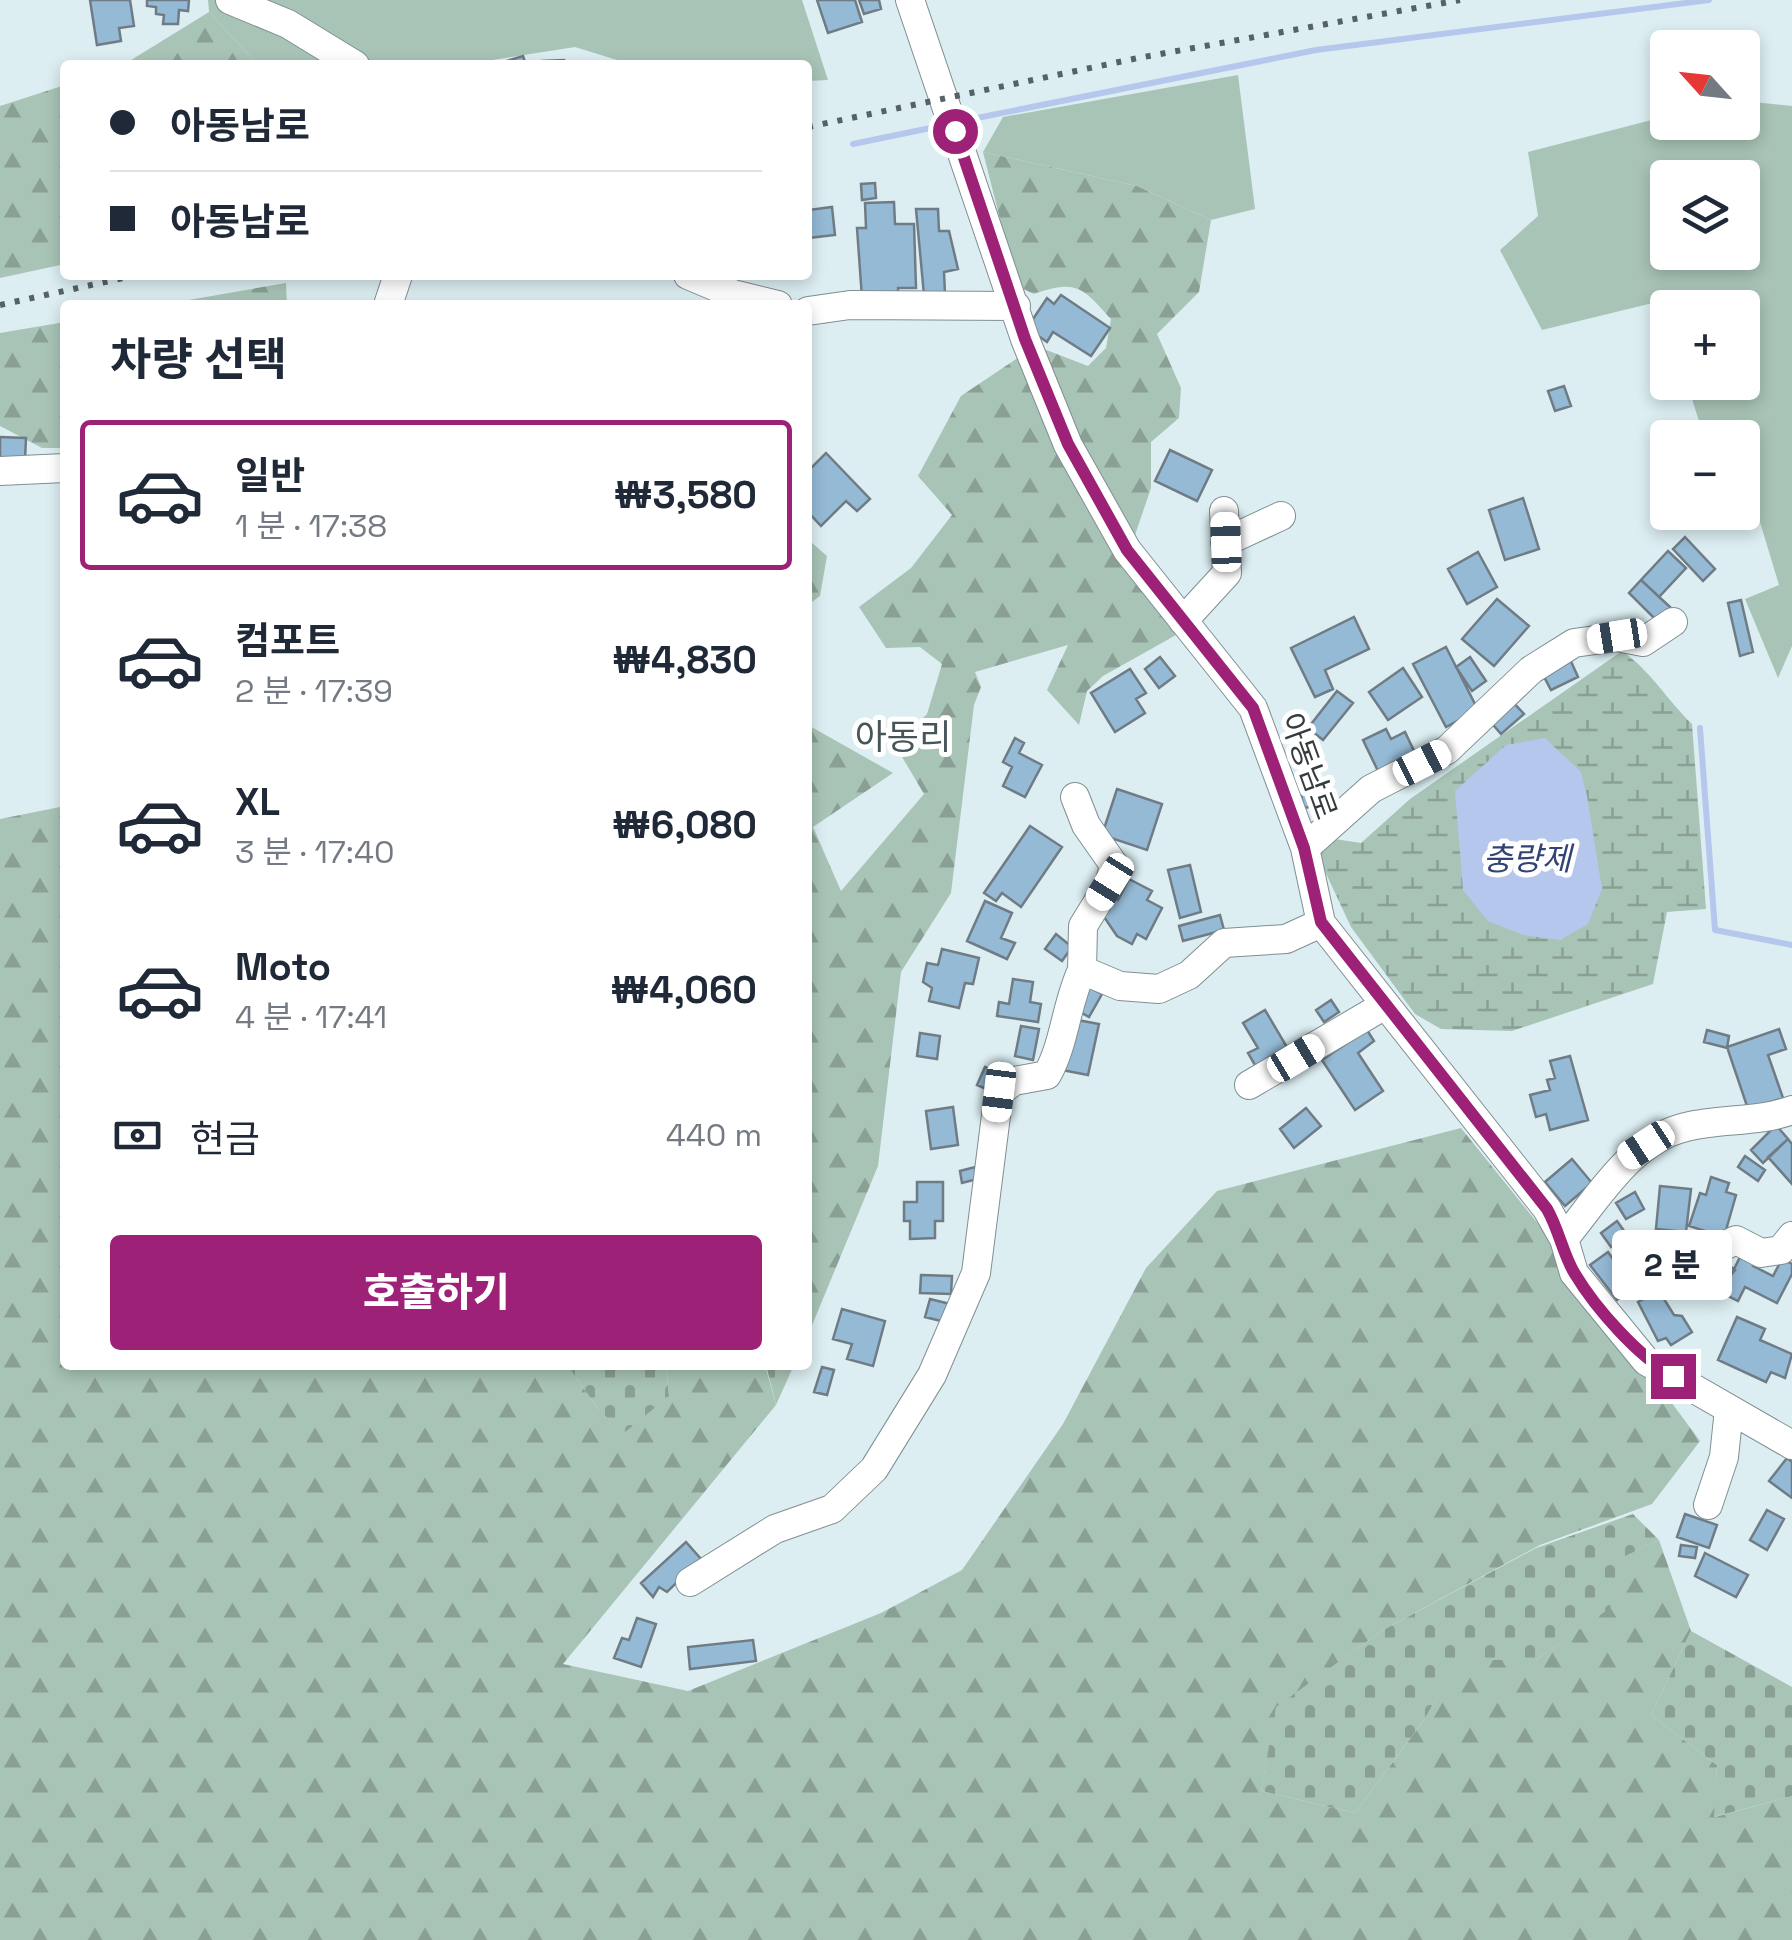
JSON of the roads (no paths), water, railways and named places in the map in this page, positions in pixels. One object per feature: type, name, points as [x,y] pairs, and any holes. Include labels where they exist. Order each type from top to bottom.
[{"type":"street","points":[[230,0],[288,24],[346,60]]},
{"type":"street","name":"아동남로","points":[[910,0],[1068,444],[1127,550],[1253,708],[1304,848],[1321,922],[1547,1209],[1564,1239],[1574,1273],[1646,1361],[1792,1444]]},
{"type":"street","points":[[700,280],[758,300]]},
{"type":"street","points":[[812,311],[850,306],[1016,306]]},
{"type":"street","points":[[0,471],[60,468]]},
{"type":"street","points":[[1183,621],[1226,574],[1224,512]]},
{"type":"street","points":[[1226,542],[1281,516]]},
{"type":"street","points":[[1304,848],[1371,790],[1447,750],[1545,661],[1574,644],[1617,636],[1643,642],[1673,622]]},
{"type":"street","points":[[690,1582],[775,1529],[832,1509],[874,1469],[932,1374],[976,1273],[999,1092],[1014,1081],[1047,1074],[1056,1059],[1067,1002],[1082,970],[1083,926],[1110,882],[1114,865],[1086,825],[1075,796]]},
{"type":"street","points":[[1082,970],[1120,986],[1159,989],[1190,975],[1224,943],[1286,940],[1321,922]]},
{"type":"street","points":[[1249,1085],[1386,1004]]},
{"type":"street","points":[[1564,1239],[1613,1183],[1629,1156],[1663,1134],[1722,1121],[1762,1121],[1792,1110]]},
{"type":"street","points":[[1722,1247],[1736,1240],[1761,1253],[1781,1250],[1792,1236]]},
{"type":"street","points":[[1708,1505],[1724,1457],[1730,1409]]},
{"type":"water","name":"충량제","points":[[1545,738],[1581,772],[1602,889],[1588,924],[1560,940],[1523,935],[1488,921],[1463,890],[1455,791],[1506,745]]},
{"type":"waterway","points":[[957,122],[1316,50],[1709,0]]},
{"type":"waterway","points":[[853,144],[945,125]]},
{"type":"waterway","points":[[1700,728],[1715,930],[1792,945]]},
{"type":"railway","points":[[812,126],[1138,58],[1460,0]]},
{"type":"railway","points":[[0,305],[114,280]]},
{"type":"district","name":"아동리","points":[[903,737]]}]
